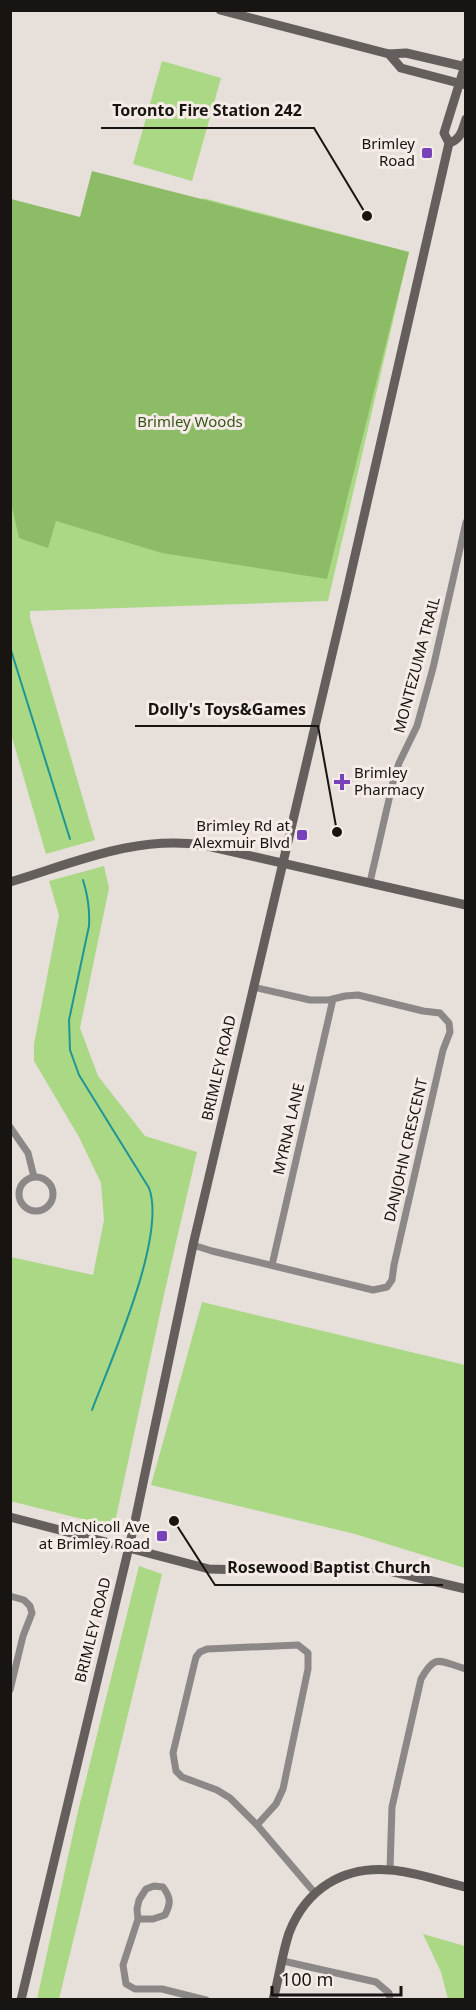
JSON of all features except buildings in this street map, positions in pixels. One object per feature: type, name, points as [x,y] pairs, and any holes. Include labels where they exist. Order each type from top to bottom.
[{"type":"main road","points":[[220,10],[389,54],[406,53],[465,66]]},
{"type":"main road","points":[[389,54],[401,68],[462,84]]},
{"type":"main road","name":"BRIMLEY ROAD","points":[[21,2000],[129,1548],[193,1245],[346,595],[449,143],[444,133],[462,84],[465,66]]},
{"type":"main road","name":"BRIMLEY ROAD","points":[[449,143],[460,137],[465,119]]},
{"type":"main road","points":[[10,882],[126,846],[175,842],[203,845],[465,905]]},
{"type":"main road","points":[[10,1517],[209,1569],[350,1566],[381,1569],[465,1589]]},
{"type":"main road","points":[[273,2000],[289,1933],[302,1908],[314,1892],[340,1876],[361,1870],[390,1869],[465,1887]]},
{"type":"street","name":"MONTEZUMA TRAIL","points":[[370,882],[393,782],[399,763],[417,726],[430,678],[465,522]]},
{"type":"street","name":"DANJOHN CRESCENT","points":[[193,1245],[373,1290],[383,1289],[390,1283],[443,1050],[450,1032],[449,1023],[441,1013],[423,1011],[358,995],[310,1000],[254,987]]},
{"type":"street","name":"MYRNA LANE","points":[[272,1265],[333,999]]},
{"type":"street","points":[[10,1126],[28,1153],[34,1177]]},
{"type":"street","points":[[34,1177],[45,1179],[53,1193],[50,1203],[41,1210],[25,1206],[20,1197],[24,1182],[34,1177]]},
{"type":"street","points":[[10,1596],[24,1600],[30,1606],[32,1613],[23,1636],[10,1690]]},
{"type":"street","points":[[257,1825],[276,1803],[283,1789],[308,1669],[308,1653],[298,1645],[207,1648],[200,1652],[190,1675],[173,1753],[176,1771],[188,1780],[216,1790],[230,1798],[257,1825],[314,1892]]},
{"type":"street","points":[[390,1869],[392,1807],[421,1679],[429,1665],[435,1661],[465,1669]]},
{"type":"street","points":[[138,1919],[153,1919],[165,1915],[170,1906],[170,1897],[163,1887],[154,1886],[146,1889],[139,1900],[138,1919],[123,1965],[126,1984],[135,1989],[162,1989],[206,2000]]},
{"type":"street","points":[[283,1961],[376,1982],[389,1994],[390,2000]]},
{"type":"green space","points":[[162,61],[221,78],[192,181],[133,164]]},
{"type":"green space","name":"Brimley Woods","points":[[92,171],[409,252],[327,579],[162,553],[56,521],[48,548],[19,538],[10,498],[11,199],[80,217]]},
{"type":"green space","name":"Brimley Woods","points":[[203,198],[409,252],[328,601],[30,611],[30,618],[95,840],[46,854],[11,734],[10,199],[192,247]]},
{"type":"green space","points":[[104,866],[109,888],[80,1028],[98,1076],[145,1136],[197,1152],[114,1527],[10,1501],[11,1257],[93,1275],[104,1220],[101,1183],[79,1137],[34,1061],[34,1044],[59,915],[49,881]]},
{"type":"green space","points":[[202,1302],[465,1365],[465,1568],[355,1534],[151,1485]]},
{"type":"green space","points":[[139,1566],[162,1574],[59,1999],[37,1999],[78,1811]]},
{"type":"green space","points":[[423,1934],[465,1946],[465,1999],[448,1999],[441,1972]]},
{"type":"waterway","points":[[10,647],[70,839]]},
{"type":"waterway","points":[[83,880],[88,903],[89,926],[69,1020],[70,1050],[79,1075],[149,1188],[152,1209],[144,1266],[123,1330],[92,1410]]},
{"type":"place","name":"Brimley Road","points":[[427,153]]},
{"type":"place","name":"Toronto Fire Station 242","points":[[367,216]]},
{"type":"place","name":"Brimley Pharmacy","points":[[342,782]]},
{"type":"place","name":"Dolly's Toys&Games","points":[[337,832]]},
{"type":"place","name":"Brimley Rd at Alexmuir Blvd","points":[[302,835]]},
{"type":"place","name":"Rosewood Baptist Church","points":[[174,1521]]},
{"type":"place","name":"McNicoll Ave at Brimley Road","points":[[162,1536]]}]
